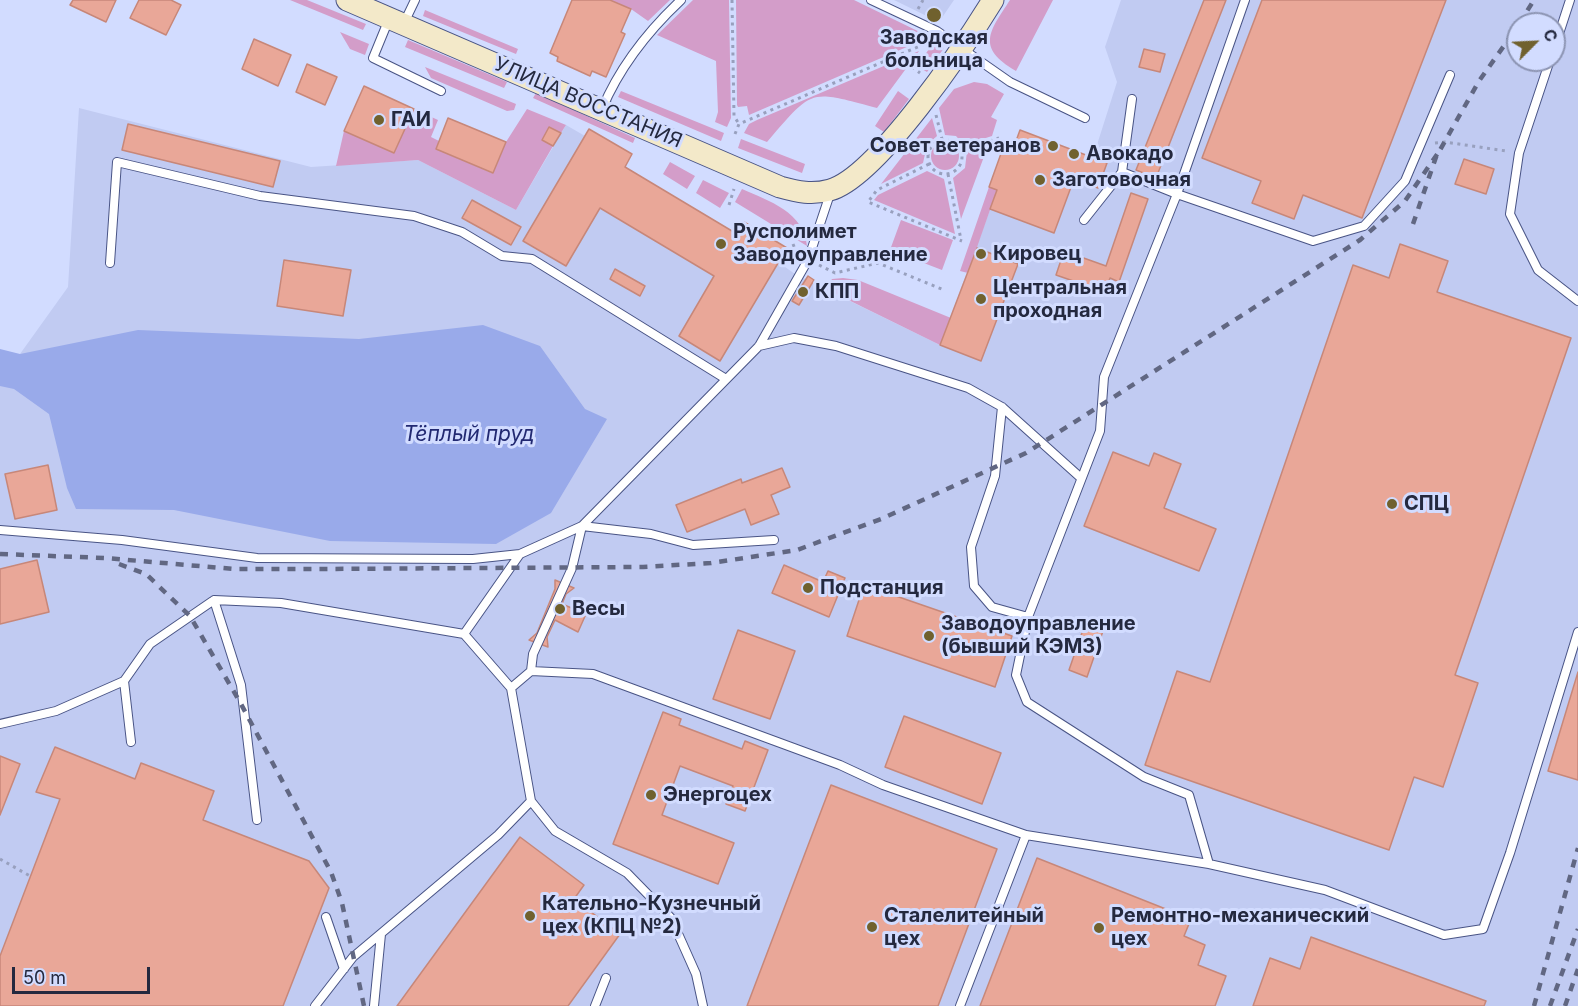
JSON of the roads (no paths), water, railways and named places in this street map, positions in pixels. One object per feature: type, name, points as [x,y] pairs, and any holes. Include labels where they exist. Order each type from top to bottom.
[{"type":"street","name":"УЛИЦА ВОССТАНИЯ","points":[[347,0],[780,187],[804,194],[831,190]]},
{"type":"street","points":[[831,190],[855,176],[880,153],[962,51],[993,0]]},
{"type":"lane","points":[[414,0],[396,21],[373,58],[441,91]]},
{"type":"lane","points":[[602,109],[612,86],[652,28],[681,0]]},
{"type":"lane","points":[[871,0],[937,32],[1010,82],[1085,117]]},
{"type":"lane","points":[[1209,864],[1189,795],[1144,777],[1027,702],[1016,675],[1028,617],[1100,431],[1104,377],[1177,194],[1245,0]]},
{"type":"lane","points":[[1546,72],[1519,153],[1510,214],[1538,270],[1578,301]]},
{"type":"lane","points":[[1122,172],[1177,194],[1312,241],[1364,226],[1406,181],[1450,75]]},
{"type":"lane","points":[[1084,220],[1122,172],[1132,99]]},
{"type":"lane","points":[[110,263],[117,162],[260,196],[414,216],[462,232],[502,256],[532,259],[726,379]]},
{"type":"lane","points":[[0,531],[122,540],[256,558],[473,559],[520,554],[582,526],[759,346],[808,260],[831,190]]},
{"type":"lane","points":[[759,346],[794,338],[836,345],[968,388],[1002,407],[1081,478]]},
{"type":"lane","points":[[1002,407],[995,476],[970,547],[974,586],[992,607],[1028,617]]},
{"type":"lane","points":[[582,526],[651,534],[693,545],[774,540]]},
{"type":"lane","points":[[511,688],[531,671],[533,654],[572,568],[582,526]]},
{"type":"lane","points":[[464,634],[520,554]]},
{"type":"lane","points":[[214,600],[241,685],[257,820]]},
{"type":"lane","points":[[0,724],[56,711],[124,681],[150,644],[214,600],[281,603],[464,634],[511,688],[531,801],[555,831],[627,873],[671,918],[696,974],[703,1006]]},
{"type":"lane","points":[[531,671],[593,675],[840,765],[883,785],[1026,835],[1209,864],[1325,890],[1444,935],[1483,929],[1510,853],[1578,632]]},
{"type":"lane","points":[[124,681],[131,742]]},
{"type":"lane","points":[[315,1006],[344,969],[381,934],[498,835],[531,801]]},
{"type":"lane","points":[[960,1006],[1026,835]]},
{"type":"lane","points":[[326,917],[344,969]]},
{"type":"lane","points":[[374,1006],[381,934]]},
{"type":"lane","points":[[595,1006],[606,978]]},
{"type":"water","name":"Тёплый пруд","points":[[483,325],[540,346],[585,409],[607,419],[551,513],[496,544],[330,541],[174,510],[76,509],[67,488],[49,414],[14,389],[0,386],[0,349],[20,354],[138,330],[359,339]]},
{"type":"railway","points":[[1526,12],[1534,0]]},
{"type":"railway","points":[[1413,224],[1436,157],[1479,81],[1506,43]]},
{"type":"railway","points":[[0,554],[105,558],[234,569],[320,569],[643,567],[711,563],[797,550],[881,519],[1026,453],[1360,240],[1405,201],[1440,150]]},
{"type":"railway","points":[[119,564],[146,574],[190,616],[241,704],[331,872],[342,903],[364,1006]]},
{"type":"railway","points":[[1534,1006],[1578,848]]},
{"type":"railway","points":[[1550,1006],[1578,929]]},
{"type":"railway","points":[[1565,1006],[1578,969]]},
{"type":"place","name":"Заводская больница","points":[[934,15]]},
{"type":"place","name":"ГАИ","points":[[379,120]]},
{"type":"place","name":"Совет ветеранов","points":[[1053,146]]},
{"type":"place","name":"Авокадо","points":[[1074,154]]},
{"type":"place","name":"Заготовочная","points":[[1040,180]]},
{"type":"place","name":"Русполимет Заводоуправление","points":[[721,244]]},
{"type":"place","name":"Кировец","points":[[981,254]]},
{"type":"place","name":"КПП","points":[[803,292]]},
{"type":"place","name":"Центральная проходная","points":[[981,299]]},
{"type":"place","name":"СПЦ","points":[[1392,504]]},
{"type":"place","name":"Подстанция","points":[[808,588]]},
{"type":"place","name":"Весы","points":[[560,609]]},
{"type":"place","name":"Заводоуправление (бывший КЭМЗ)","points":[[929,636]]},
{"type":"place","name":"Энергоцех","points":[[651,795]]},
{"type":"place","name":"Кательно-Кузнечный цех (КПЦ №2)","points":[[530,916]]},
{"type":"place","name":"Сталелитейный цех","points":[[872,927]]},
{"type":"place","name":"Ремонтно-механический цех","points":[[1099,928]]}]
